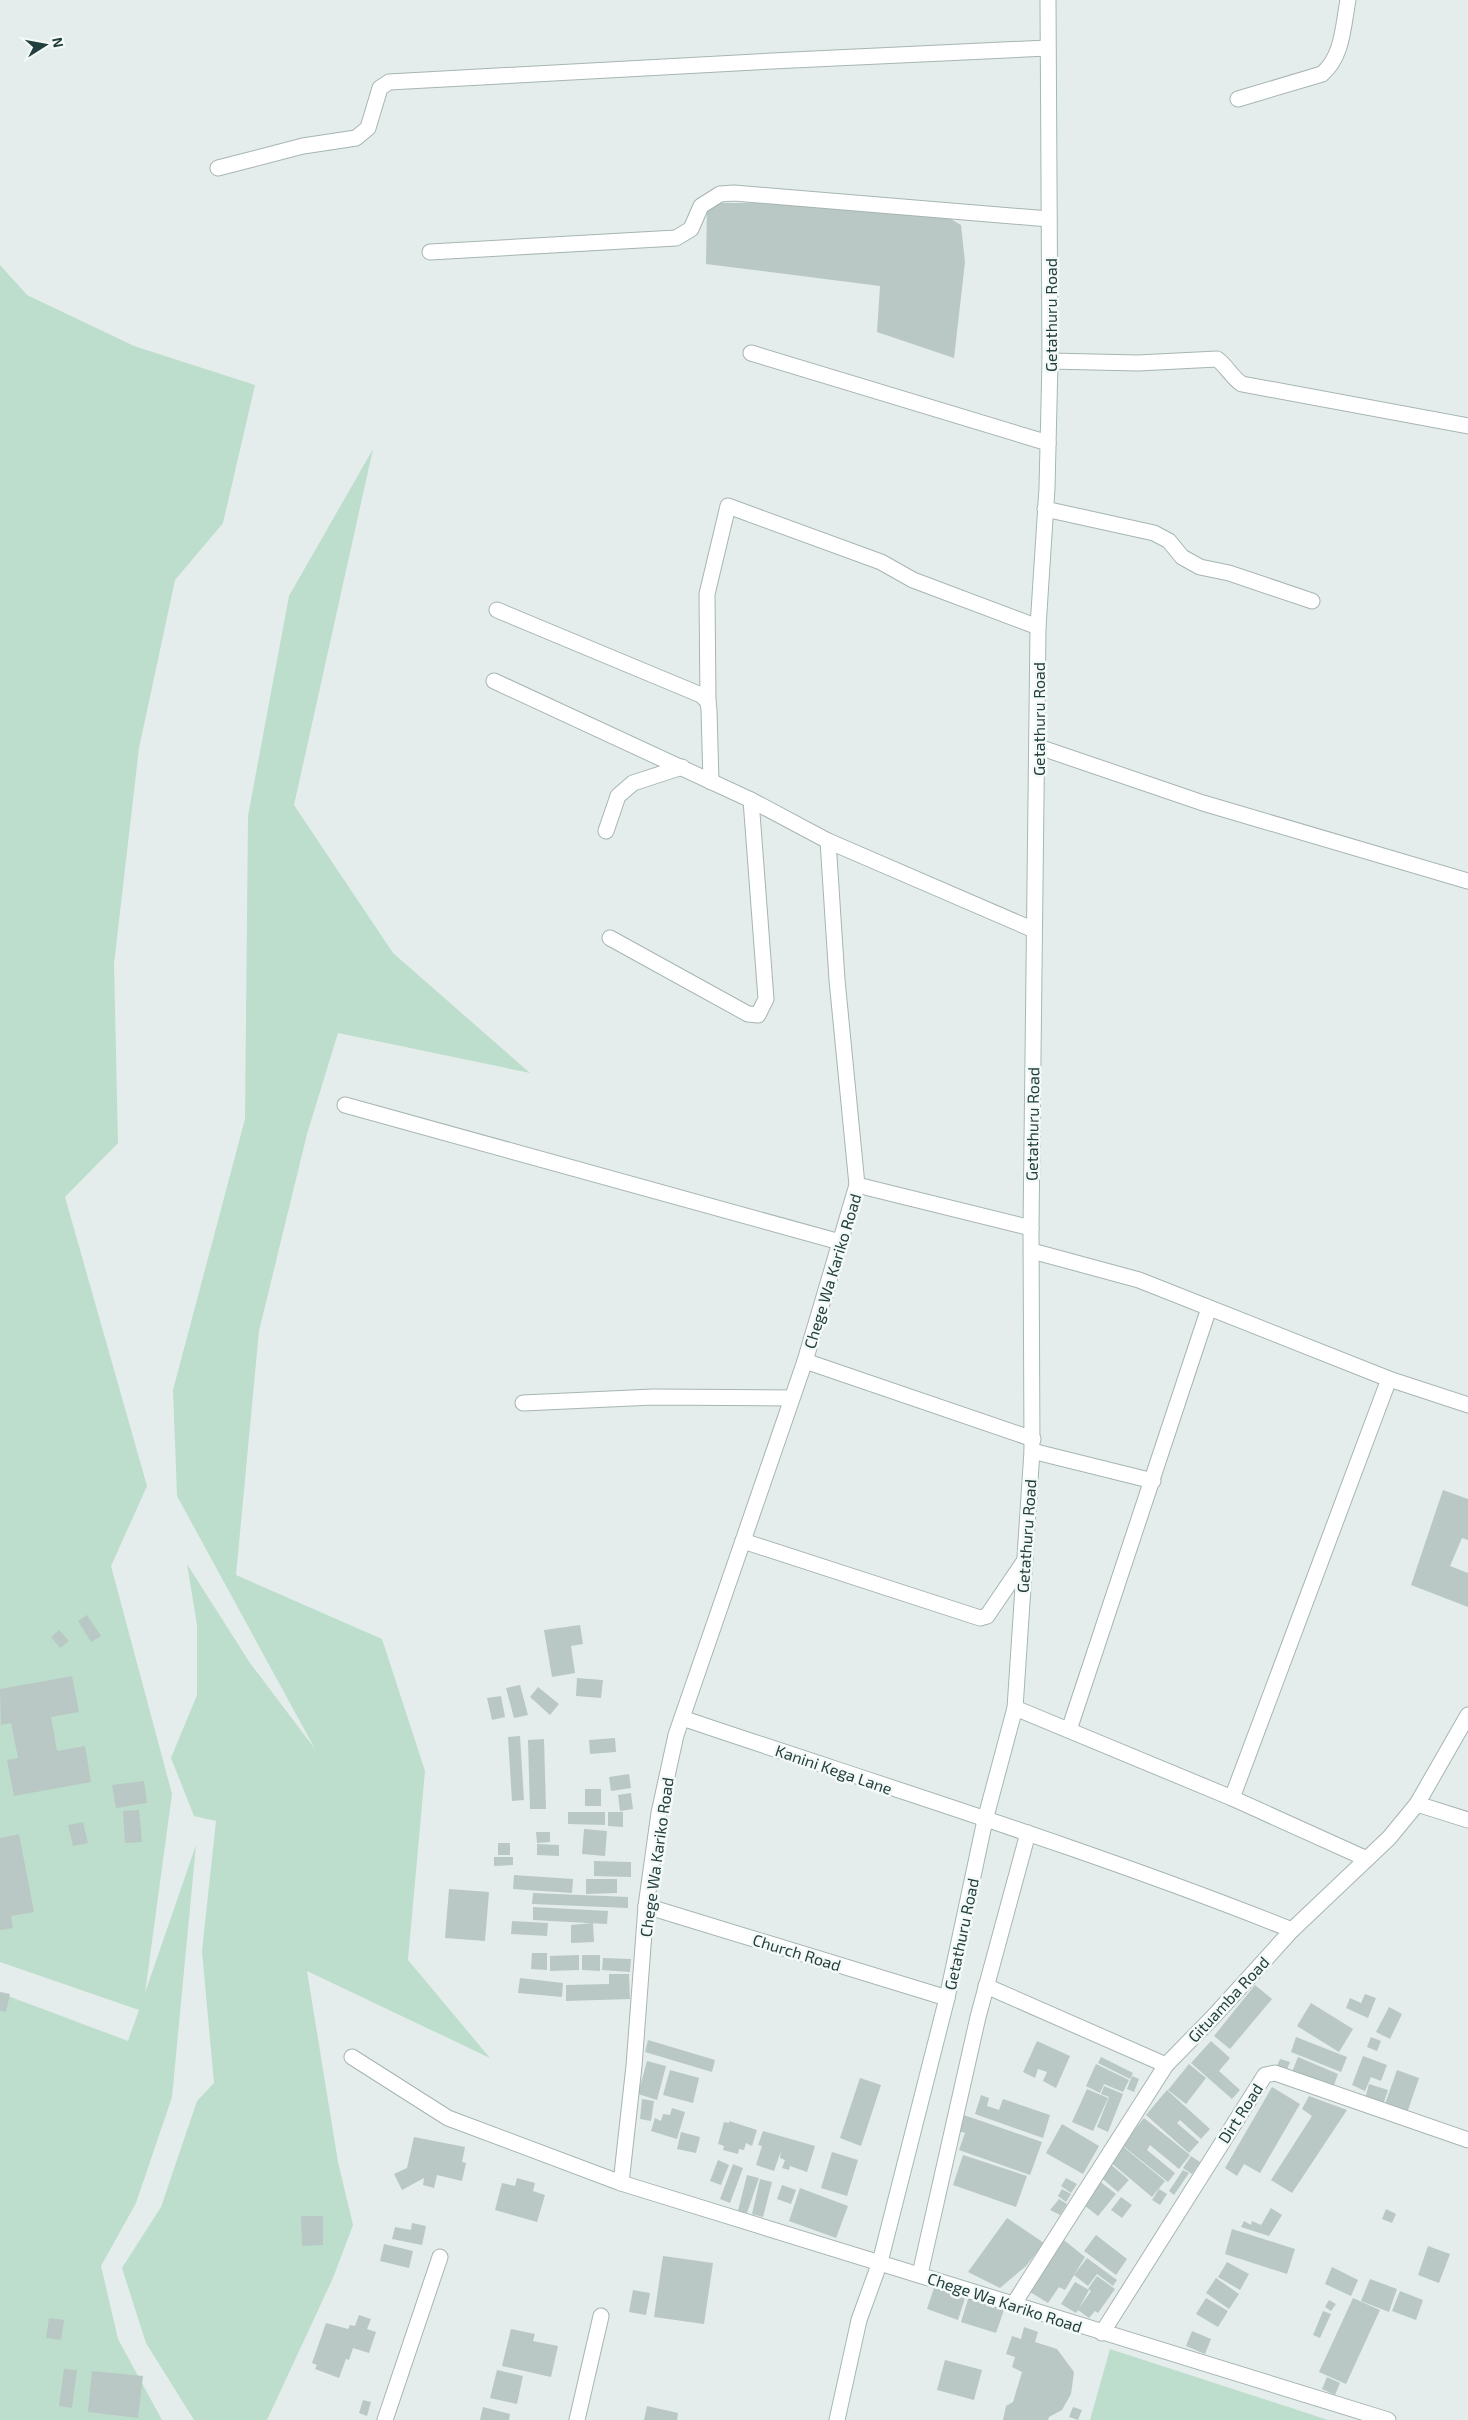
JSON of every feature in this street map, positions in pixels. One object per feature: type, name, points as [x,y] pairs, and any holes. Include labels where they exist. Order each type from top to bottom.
[{"type":"street","name":"Getathuru Road","points":[[836,2420],[859,2320],[880,2262],[947,1998],[986,1820],[1014,1708],[1032,1445],[1031,1228],[1034,930],[1039,747],[1038,628],[1048,443],[1050,361],[1048,0]]},
{"type":"street","points":[[1238,99],[1322,74],[1330,68],[1337,58],[1348,0]]},
{"type":"street","points":[[218,168],[302,146],[356,138],[368,128],[380,88],[389,82],[762,61],[1048,48]]},
{"type":"street","points":[[430,252],[676,238],[691,229],[701,206],[720,194],[734,193],[1049,219]]},
{"type":"street","points":[[751,353],[1048,443]]},
{"type":"street","points":[[1050,361],[1138,363],[1217,358],[1236,380],[1242,384],[1468,426]]},
{"type":"street","points":[[711,782],[707,594],[728,506],[881,562],[912,580],[1038,628]]},
{"type":"street","points":[[1045,509],[1154,533],[1169,541],[1182,557],[1200,567],[1229,573],[1312,601]]},
{"type":"street","points":[[497,610],[701,695],[708,702]]},
{"type":"street","points":[[494,681],[751,800],[828,842],[1034,930]]},
{"type":"street","points":[[1039,747],[1203,803],[1468,881]]},
{"type":"street","points":[[606,831],[618,796],[633,783],[682,767]]},
{"type":"street","points":[[610,938],[748,1014],[758,1014],[766,999],[751,800]]},
{"type":"street","name":"Chege Wa Kariko Road","points":[[621,2183],[634,2066],[646,1906],[659,1814],[676,1735],[805,1361],[857,1185],[837,980],[828,842]]},
{"type":"street","points":[[345,1105],[840,1242]]},
{"type":"street","points":[[857,1185],[1031,1228]]},
{"type":"street","points":[[1032,1251],[1139,1280],[1390,1379],[1468,1405]]},
{"type":"street","points":[[1069,1730],[1210,1308]]},
{"type":"street","points":[[805,1361],[1032,1445],[1153,1481]]},
{"type":"street","points":[[1232,1798],[1390,1379]]},
{"type":"street","points":[[523,1403],[653,1397],[792,1398]]},
{"type":"street","points":[[743,1541],[980,1618],[987,1616],[1024,1560]]},
{"type":"street","points":[[1014,1708],[1232,1798],[1367,1859]]},
{"type":"street","name":"Gituamba Road","points":[[1013,2305],[1166,2065],[1214,2016],[1292,1930],[1367,1859],[1417,1804],[1468,1715]]},
{"type":"street","name":"Kanini Kega Lane","points":[[682,1718],[1028,1833],[1204,1895],[1292,1930]]},
{"type":"street","points":[[1417,1804],[1468,1820]]},
{"type":"street","points":[[920,2274],[986,1986],[1028,1833]]},
{"type":"street","name":"Church Road","points":[[646,1906],[947,1998]]},
{"type":"street","points":[[986,1986],[1166,2065]]},
{"type":"street","name":"Chege Wa Kariko Road","points":[[352,2056],[448,2118],[621,2183],[1388,2420]]},
{"type":"street","name":"Dirt Road","points":[[1102,2333],[1265,2075],[1275,2073],[1468,2140]]},
{"type":"street","points":[[385,2420],[440,2256]]},
{"type":"street","points":[[577,2420],[601,2316]]},
{"type":"green space","points":[[0,265],[27,295],[134,346],[255,385],[223,523],[175,580],[139,748],[114,964],[118,1143],[65,1197],[147,1486],[111,1566],[172,1794],[145,1993],[196,1845],[172,2097],[136,2203],[101,2266],[118,2339],[162,2420],[0,2420],[0,1993],[128,2041],[139,2010],[0,1962]]},
{"type":"green space","points":[[373,449],[294,805],[393,953],[530,1073],[338,1033],[307,1134],[259,1331],[236,1575],[382,1639],[425,1771],[408,1960],[490,2058],[307,1971],[338,2162],[353,2225],[333,2278],[267,2420],[194,2420],[146,2343],[122,2268],[161,2207],[197,2101],[214,2083],[202,1951],[216,1821],[194,1816],[171,1758],[197,1695],[197,1625],[187,1564],[250,1663],[315,1749],[177,1496],[173,1390],[245,1119],[248,816],[289,596]]},
{"type":"green space","points":[[1110,2349],[1328,2420],[1090,2420]]},
{"type":"building","points":[[707,203],[785,203],[951,219],[961,225],[965,262],[954,358],[877,332],[880,286],[706,264]]},
{"type":"building","points":[[1443,1490],[1468,1499],[1468,1540],[1462,1538],[1450,1566],[1468,1573],[1468,1607],[1411,1585]]},
{"type":"building","points":[[87,1615],[101,1636],[91,1642],[78,1621]]},
{"type":"building","points":[[580,1625],[583,1644],[571,1646],[575,1673],[552,1677],[544,1630]]},
{"type":"building","points":[[59,1630],[69,1641],[60,1648],[51,1637]]},
{"type":"building","points":[[72,1676],[79,1712],[51,1717],[57,1751],[85,1746],[91,1782],[14,1796],[7,1760],[18,1758],[11,1723],[1,1725],[0,1689]]},
{"type":"building","points":[[577,1678],[603,1680],[601,1698],[576,1696]]},
{"type":"building","points":[[520,1685],[528,1715],[514,1718],[506,1688]]},
{"type":"building","points":[[538,1687],[559,1704],[550,1715],[530,1697]]},
{"type":"building","points":[[501,1696],[505,1717],[492,1720],[487,1698]]},
{"type":"building","points":[[520,1736],[524,1800],[512,1801],[508,1737]]},
{"type":"building","points":[[615,1738],[616,1752],[590,1754],[589,1740]]},
{"type":"building","points":[[544,1739],[546,1809],[530,1809],[528,1740]]},
{"type":"building","points":[[629,1774],[631,1788],[611,1791],[609,1777]]},
{"type":"building","points":[[144,1781],[147,1803],[116,1808],[112,1785]]},
{"type":"building","points":[[585,1789],[601,1789],[601,1806],[585,1806]]},
{"type":"building","points":[[631,1793],[633,1809],[620,1811],[618,1795]]},
{"type":"building","points":[[139,1810],[142,1842],[125,1843],[123,1811]]},
{"type":"building","points":[[568,1812],[605,1812],[605,1825],[568,1824]]},
{"type":"building","points":[[608,1812],[623,1812],[623,1827],[608,1826]]},
{"type":"building","points":[[83,1822],[88,1843],[73,1846],[68,1825]]},
{"type":"building","points":[[584,1829],[607,1831],[605,1856],[582,1854]]},
{"type":"building","points":[[536,1832],[550,1832],[550,1842],[537,1843]]},
{"type":"building","points":[[19,1834],[34,1912],[11,1916],[13,1928],[0,1930],[0,1838]]},
{"type":"building","points":[[498,1843],[510,1843],[510,1855],[498,1855]]},
{"type":"building","points":[[537,1844],[559,1845],[559,1856],[537,1855]]},
{"type":"building","points":[[494,1857],[513,1857],[513,1865],[494,1866]]},
{"type":"building","points":[[594,1861],[631,1862],[631,1877],[594,1876]]},
{"type":"building","points":[[514,1875],[573,1879],[572,1893],[513,1889]]},
{"type":"building","points":[[586,1879],[617,1879],[617,1893],[586,1894]]},
{"type":"building","points":[[449,1889],[489,1892],[485,1941],[445,1938]]},
{"type":"building","points":[[533,1893],[628,1897],[628,1908],[532,1904]]},
{"type":"building","points":[[533,1907],[608,1911],[607,1924],[533,1920]]},
{"type":"building","points":[[512,1921],[548,1923],[547,1936],[511,1934]]},
{"type":"building","points":[[593,1923],[594,1942],[571,1943],[571,1925]]},
{"type":"building","points":[[532,1953],[547,1953],[547,1970],[531,1969]]},
{"type":"building","points":[[579,1955],[579,1970],[550,1971],[550,1956]]},
{"type":"building","points":[[582,1955],[600,1955],[600,1971],[582,1970]]},
{"type":"building","points":[[603,1958],[631,1959],[630,1972],[602,1970]]},
{"type":"building","points":[[609,1974],[629,1974],[630,1999],[566,2001],[566,1985],[609,1984]]},
{"type":"building","points":[[520,1978],[563,1983],[562,1997],[518,1993]]},
{"type":"building","points":[[1255,1985],[1272,1999],[1230,2049],[1214,2036]]},
{"type":"building","points":[[0,1992],[10,1994],[6,2012],[0,2011]]},
{"type":"building","points":[[1365,1994],[1376,1998],[1368,2018],[1346,2008],[1350,1998],[1361,2003]]},
{"type":"building","points":[[1311,2003],[1353,2029],[1339,2052],[1297,2026]]},
{"type":"building","points":[[1389,2007],[1402,2014],[1390,2039],[1376,2032]]},
{"type":"building","points":[[1296,2037],[1347,2057],[1341,2072],[1291,2052]]},
{"type":"building","points":[[1371,2037],[1381,2041],[1377,2051],[1367,2047]]},
{"type":"building","points":[[648,2040],[715,2060],[712,2072],[645,2052]]},
{"type":"building","points":[[1037,2041],[1070,2056],[1056,2088],[1043,2081],[1047,2072],[1038,2069],[1035,2078],[1023,2072]]},
{"type":"building","points":[[1211,2041],[1230,2058],[1219,2071],[1240,2090],[1232,2099],[1191,2063]]},
{"type":"building","points":[[1363,2056],[1387,2065],[1381,2081],[1371,2077],[1365,2091],[1352,2085]]},
{"type":"building","points":[[1101,2057],[1133,2073],[1130,2079],[1098,2063]]},
{"type":"building","points":[[1298,2057],[1338,2074],[1333,2088],[1292,2072]]},
{"type":"building","points":[[1280,2059],[1290,2062],[1286,2072],[1276,2068]]},
{"type":"building","points":[[647,2061],[666,2066],[657,2100],[638,2094]]},
{"type":"building","points":[[1096,2064],[1129,2080],[1123,2092],[1104,2084],[1100,2093],[1086,2086]]},
{"type":"building","points":[[1189,2064],[1206,2078],[1186,2104],[1168,2090]]},
{"type":"building","points":[[670,2070],[699,2078],[693,2103],[663,2095]]},
{"type":"building","points":[[1397,2070],[1419,2078],[1407,2113],[1385,2104]]},
{"type":"building","points":[[1132,2076],[1139,2079],[1134,2092],[1127,2089]]},
{"type":"building","points":[[860,2078],[881,2085],[861,2146],[840,2138]]},
{"type":"building","points":[[1369,2084],[1388,2090],[1383,2105],[1365,2099]]},
{"type":"building","points":[[1104,2086],[1123,2094],[1108,2132],[1097,2127],[1109,2097],[1101,2094]]},
{"type":"building","points":[[1272,2087],[1300,2104],[1260,2173],[1244,2164],[1237,2176],[1225,2168]]},
{"type":"building","points":[[1087,2089],[1108,2098],[1093,2131],[1072,2122]]},
{"type":"building","points":[[1167,2090],[1210,2129],[1201,2139],[1180,2120],[1177,2123],[1199,2142],[1189,2153],[1146,2115]]},
{"type":"building","points":[[981,2095],[989,2098],[987,2106],[999,2110],[1003,2099],[1050,2115],[1043,2138],[975,2114]]},
{"type":"building","points":[[1309,2096],[1347,2110],[1292,2193],[1271,2180],[1312,2116],[1302,2109]]},
{"type":"building","points":[[642,2099],[654,2101],[651,2121],[640,2119]]},
{"type":"building","points":[[672,2108],[685,2112],[677,2139],[651,2131],[655,2118],[661,2121],[663,2114],[670,2115]]},
{"type":"building","points":[[961,2114],[1042,2142],[1030,2175],[959,2150],[965,2133],[955,2130]]},
{"type":"building","points":[[1144,2118],[1190,2155],[1179,2169],[1150,2145],[1147,2150],[1175,2173],[1168,2182],[1122,2145]]},
{"type":"building","points":[[729,2121],[757,2130],[752,2146],[746,2143],[744,2150],[739,2149],[738,2154],[723,2150],[724,2146],[718,2144],[724,2122],[729,2123]]},
{"type":"building","points":[[1062,2124],[1099,2146],[1083,2174],[1046,2153]]},
{"type":"building","points":[[763,2131],[815,2146],[807,2172],[790,2166],[789,2170],[782,2168],[785,2160],[780,2158],[781,2151],[774,2171],[756,2165],[762,2146],[758,2145]]},
{"type":"building","points":[[681,2132],[700,2137],[696,2153],[677,2149]]},
{"type":"building","points":[[414,2137],[465,2147],[462,2162],[466,2163],[462,2181],[437,2175],[434,2188],[423,2185],[424,2178],[402,2190],[394,2174],[407,2168]]},
{"type":"building","points":[[1121,2145],[1165,2181],[1152,2197],[1109,2161]]},
{"type":"building","points":[[832,2152],[858,2160],[847,2196],[821,2188]]},
{"type":"building","points":[[963,2155],[1027,2176],[1016,2207],[953,2185]]},
{"type":"building","points":[[1191,2156],[1200,2162],[1192,2174],[1183,2168]]},
{"type":"building","points":[[718,2160],[729,2165],[721,2185],[710,2181]]},
{"type":"building","points":[[1109,2163],[1129,2180],[1118,2192],[1098,2175]]},
{"type":"building","points":[[733,2164],[743,2168],[730,2203],[720,2199]]},
{"type":"building","points":[[1183,2170],[1189,2173],[1174,2195],[1169,2191]]},
{"type":"building","points":[[747,2175],[759,2178],[747,2213],[738,2211]]},
{"type":"building","points":[[517,2178],[535,2183],[533,2191],[545,2195],[537,2222],[495,2210],[502,2183],[515,2186]]},
{"type":"building","points":[[1066,2178],[1077,2184],[1071,2193],[1061,2186]]},
{"type":"building","points":[[760,2179],[772,2182],[763,2217],[752,2214]]},
{"type":"building","points":[[1098,2180],[1116,2194],[1098,2216],[1080,2202]]},
{"type":"building","points":[[782,2185],[796,2190],[791,2204],[777,2199]]},
{"type":"building","points":[[800,2188],[848,2206],[836,2238],[789,2221]]},
{"type":"building","points":[[1062,2189],[1071,2194],[1066,2202],[1058,2196]]},
{"type":"building","points":[[1159,2189],[1167,2194],[1160,2205],[1152,2200]]},
{"type":"building","points":[[1121,2197],[1132,2205],[1122,2218],[1111,2210]]},
{"type":"building","points":[[1059,2199],[1067,2204],[1060,2215],[1050,2210]]},
{"type":"building","points":[[1271,2208],[1282,2215],[1269,2236],[1241,2227],[1244,2221],[1251,2225],[1252,2221],[1261,2225]]},
{"type":"building","points":[[1386,2209],[1396,2214],[1392,2223],[1382,2219]]},
{"type":"building","points":[[301,2216],[323,2216],[323,2245],[302,2246]]},
{"type":"building","points":[[1007,2218],[1044,2243],[1026,2266],[1000,2288],[968,2272]]},
{"type":"building","points":[[412,2223],[426,2226],[422,2245],[392,2239],[395,2227],[411,2230]]},
{"type":"building","points":[[1232,2229],[1295,2249],[1287,2274],[1225,2254]]},
{"type":"building","points":[[1096,2235],[1127,2259],[1116,2275],[1084,2251]]},
{"type":"building","points":[[1060,2237],[1085,2257],[1065,2290],[1059,2287],[1048,2303],[1027,2290]]},
{"type":"building","points":[[384,2244],[413,2251],[409,2268],[380,2261]]},
{"type":"building","points":[[1428,2246],[1450,2254],[1439,2283],[1418,2275]]},
{"type":"building","points":[[663,2256],[713,2263],[704,2324],[654,2317]]},
{"type":"building","points":[[1087,2258],[1117,2280],[1113,2286],[1097,2274],[1088,2286],[1074,2275]]},
{"type":"building","points":[[1227,2262],[1249,2274],[1240,2290],[1218,2277]]},
{"type":"building","points":[[1332,2267],[1358,2280],[1351,2296],[1325,2284]]},
{"type":"building","points":[[1097,2276],[1115,2289],[1098,2313],[1095,2311],[1089,2318],[1078,2310],[1076,2313],[1061,2304],[1075,2282],[1089,2290],[1079,2308],[1091,2291],[1088,2289]]},
{"type":"building","points":[[1216,2278],[1239,2294],[1229,2309],[1206,2293]]},
{"type":"building","points":[[1370,2279],[1397,2289],[1389,2312],[1361,2301]]},
{"type":"building","points":[[935,2285],[966,2295],[958,2320],[927,2309]]},
{"type":"building","points":[[633,2290],[650,2293],[646,2315],[629,2312]]},
{"type":"building","points":[[1400,2291],[1423,2300],[1416,2320],[1392,2311]]},
{"type":"building","points":[[969,2296],[1005,2307],[996,2333],[961,2322]]},
{"type":"building","points":[[1206,2298],[1228,2311],[1218,2327],[1196,2314]]},
{"type":"building","points":[[1353,2298],[1380,2310],[1346,2384],[1319,2372]]},
{"type":"building","points":[[1329,2300],[1336,2304],[1331,2311],[1325,2307]]},
{"type":"building","points":[[1323,2311],[1331,2314],[1320,2338],[1313,2335]]},
{"type":"building","points":[[359,2315],[371,2319],[367,2329],[376,2332],[369,2353],[353,2348],[349,2360],[346,2359],[339,2378],[315,2369],[317,2365],[312,2363],[326,2323],[348,2329],[350,2325],[355,2326]]},
{"type":"building","points":[[49,2318],[64,2320],[61,2340],[46,2338]]},
{"type":"building","points":[[1024,2327],[1038,2332],[1035,2342],[1057,2349],[1074,2372],[1071,2394],[1062,2410],[1049,2417],[1048,2420],[1003,2420],[1006,2406],[1013,2402],[1022,2372],[1012,2367],[1015,2357],[1006,2354],[1012,2336],[1021,2339]]},
{"type":"building","points":[[511,2329],[535,2334],[533,2341],[558,2346],[551,2377],[502,2366]]},
{"type":"building","points":[[1192,2331],[1211,2339],[1205,2354],[1186,2346]]},
{"type":"building","points":[[945,2360],[982,2370],[974,2400],[937,2390]]},
{"type":"building","points":[[64,2369],[77,2370],[72,2408],[59,2406]]},
{"type":"building","points":[[497,2370],[523,2376],[517,2404],[490,2398]]},
{"type":"building","points":[[92,2371],[143,2376],[138,2418],[88,2412]]},
{"type":"building","points":[[1327,2377],[1340,2383],[1335,2395],[1322,2389]]},
{"type":"building","points":[[363,2400],[371,2402],[367,2416],[359,2413]]},
{"type":"building","points":[[647,2406],[678,2413],[677,2420],[644,2420]]},
{"type":"building","points":[[483,2407],[510,2414],[509,2420],[480,2420]]},
{"type":"building","points":[[1073,2407],[1082,2410],[1078,2420],[1069,2417]]}]
